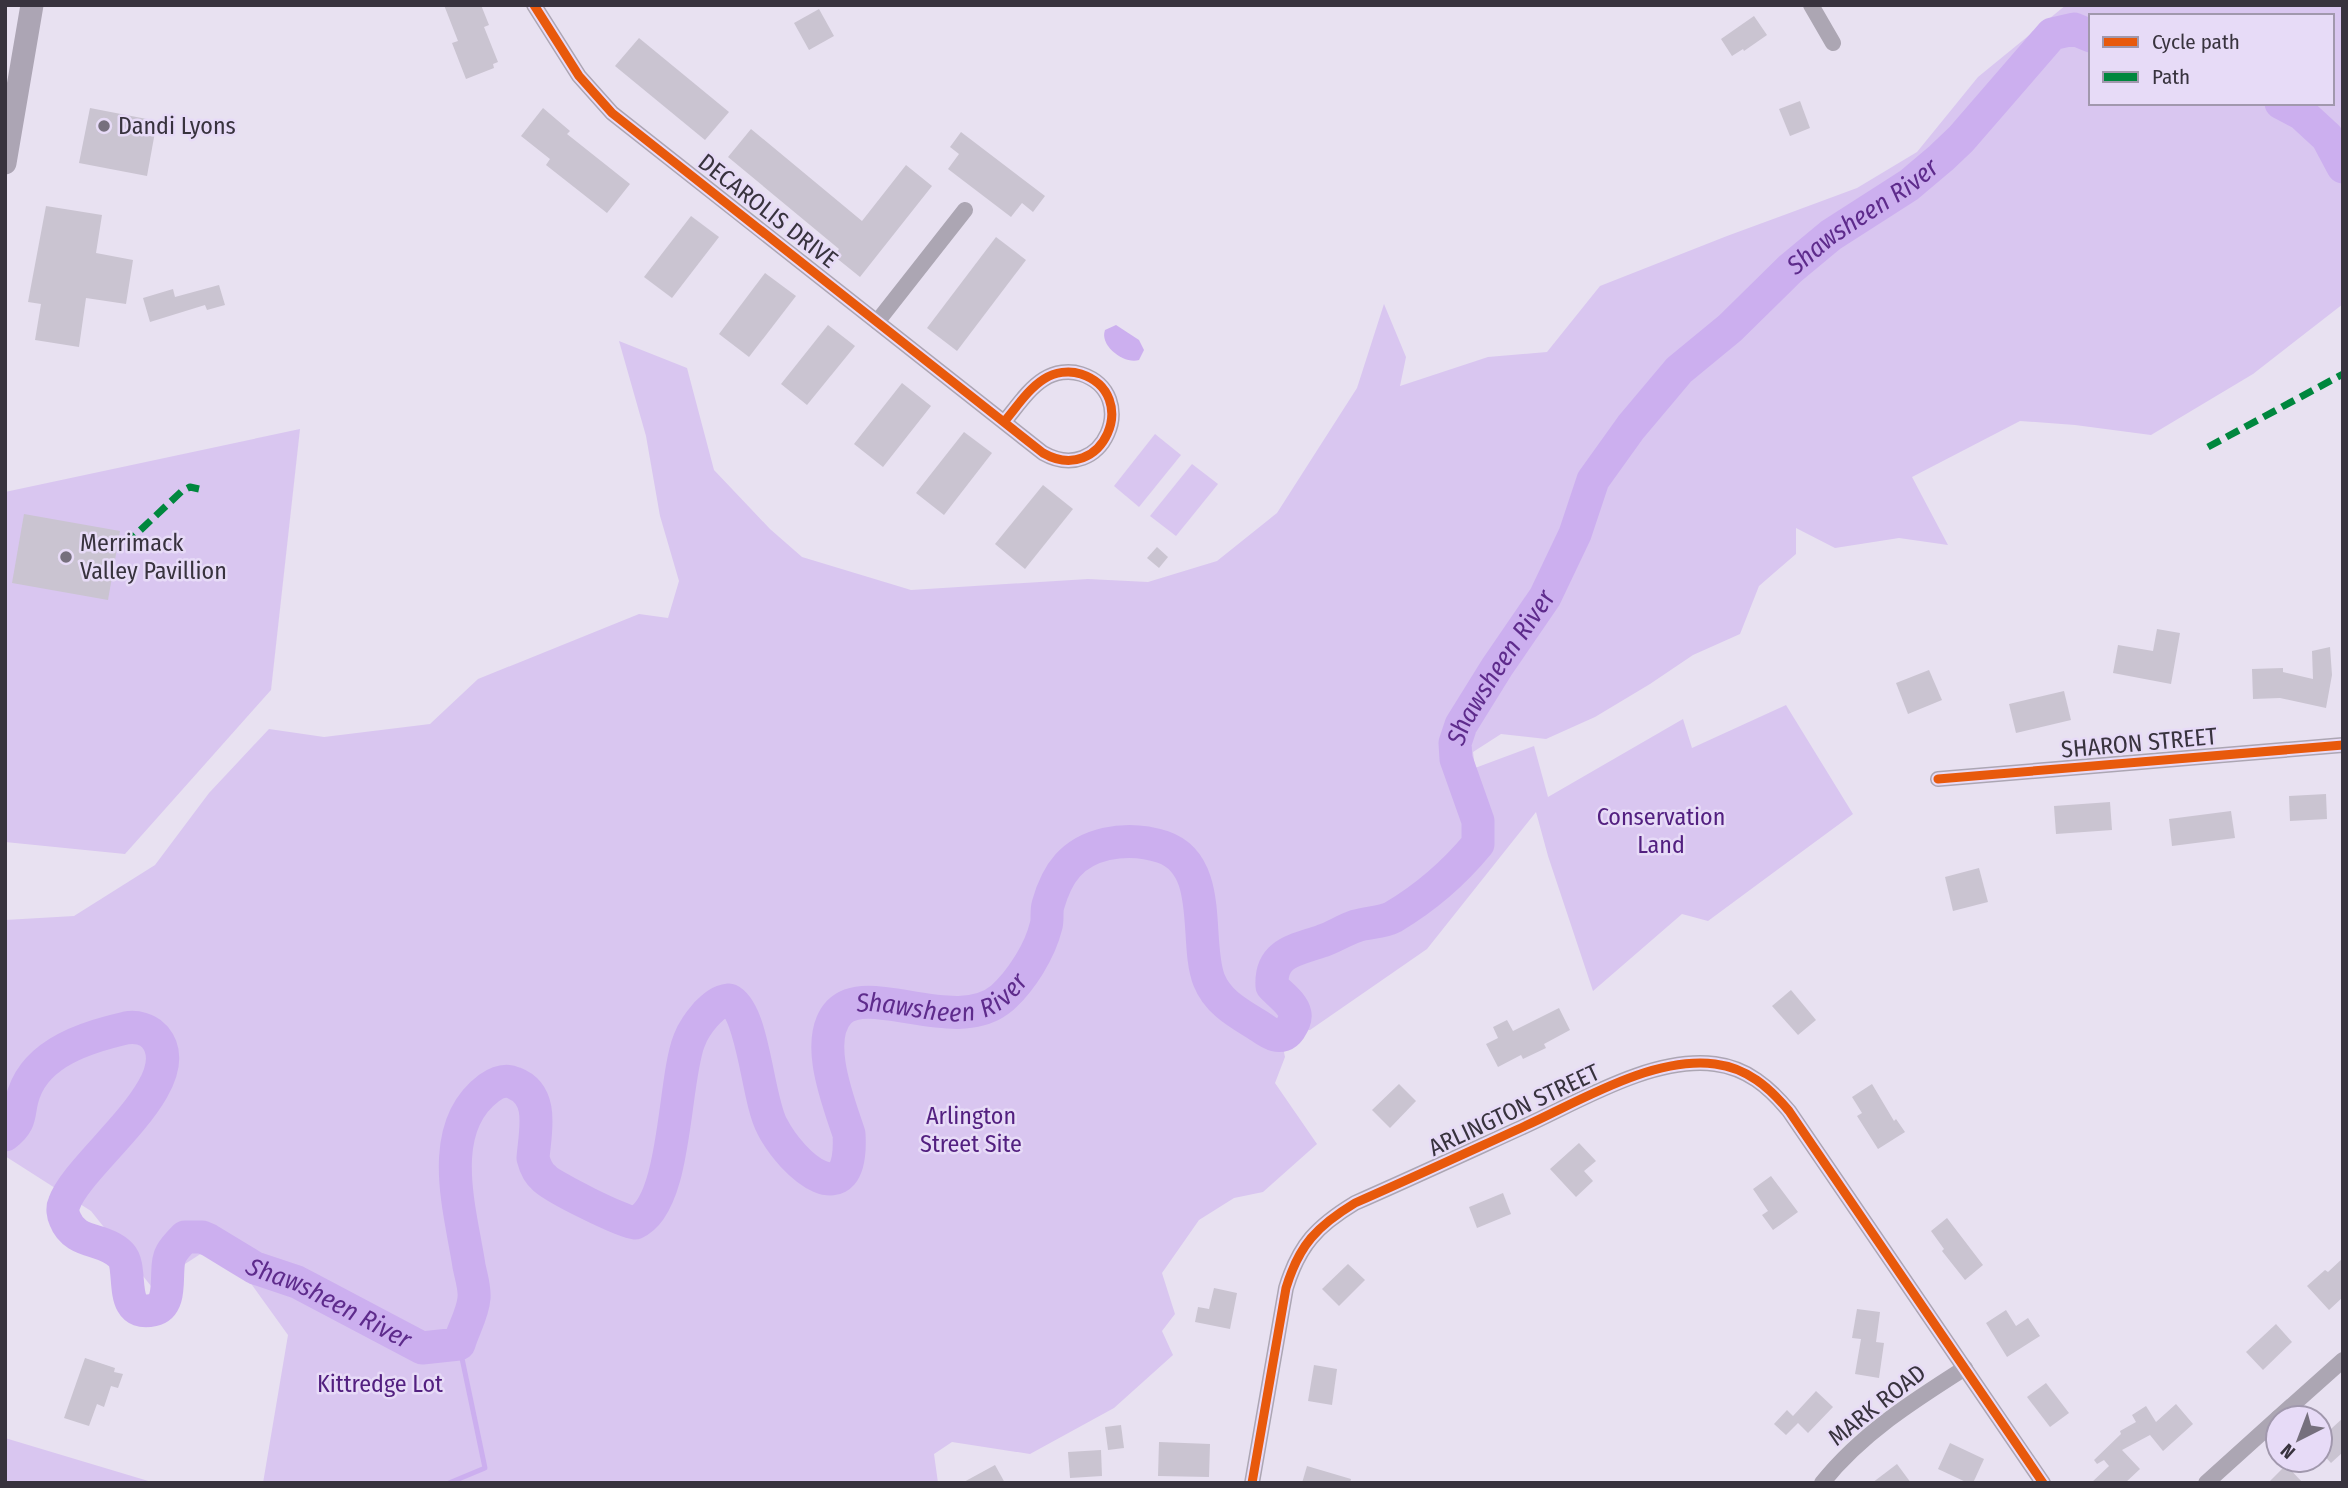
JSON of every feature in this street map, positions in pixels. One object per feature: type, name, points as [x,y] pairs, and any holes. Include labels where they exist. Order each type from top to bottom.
[{"type":"main road","points":[[5,163],[32,5]]},
{"type":"street","name":"DECAROLIS DRIVE","points":[[534,5],[579,76],[600,102],[1042,453],[1071,460],[1087,456],[1100,446],[1109,433],[1111,411],[1107,396],[1098,384],[1078,373],[1063,372],[1038,383],[1004,422]]},
{"type":"street","points":[[1811,5],[1833,43]]},
{"type":"street","points":[[877,322],[965,210]]},
{"type":"street","name":"SHARON STREET","points":[[1938,779],[2343,745]]},
{"type":"street","name":"ARLINGTON STREET","points":[[1252,1483],[1286,1288],[1302,1248],[1317,1230],[1355,1203],[1615,1085],[1665,1067],[1690,1063],[1735,1068],[1755,1078],[1773,1092],[1789,1111],[2043,1483]]},
{"type":"street","points":[[2294,1404],[2343,1360]]},
{"type":"street","name":"MARK ROAD","points":[[1822,1483],[1857,1444],[1883,1422],[1965,1368]]},
{"type":"street","points":[[2206,1483],[2264,1431]]},
{"type":"green space","points":[[2066,5],[2343,5],[2343,304],[2253,374],[2151,435],[2020,421],[1912,477],[1948,545],[1899,538],[1835,548],[1796,528],[1796,554],[1759,586],[1740,634],[1693,655],[1595,717],[1546,739],[1501,734],[1473,752],[1475,768],[1534,746],[1548,797],[1683,719],[1692,748],[1786,705],[1853,814],[1708,921],[1682,914],[1593,991],[1536,812],[1427,949],[1310,1030],[1280,1033],[1285,1057],[1275,1083],[1317,1144],[1263,1192],[1234,1198],[1199,1220],[1162,1273],[1175,1314],[1162,1331],[1173,1355],[1114,1408],[1030,1454],[952,1442],[934,1454],[938,1483],[263,1483],[288,1335],[242,1271],[202,1253],[151,1286],[91,1211],[5,1156],[5,920],[74,916],[155,865],[209,793],[269,729],[324,737],[430,724],[478,679],[639,614],[668,618],[679,581],[660,516],[646,436],[619,341],[687,368],[714,470],[770,529],[802,557],[911,590],[1088,579],[1148,582],[1217,561],[1277,513],[1357,388],[1384,304],[1406,357],[1400,386],[1488,357],[1547,352],[1600,286],[1857,188],[1917,152],[1978,77]]},
{"type":"green space","points":[[300,429],[271,690],[125,854],[5,842],[5,492]]},
{"type":"green space","points":[[1155,434],[1181,455],[1139,507],[1114,486]]},
{"type":"green space","points":[[1192,464],[1218,484],[1176,536],[1150,516]]},
{"type":"green space","points":[[5,1438],[155,1483],[5,1483]]},
{"type":"shaded area","points":[[1116,325],[1139,340],[1144,350],[1139,360],[1127,360],[1109,348],[1104,336],[1105,330]]},
{"type":"building","points":[[444,5],[481,5],[489,25],[484,27],[498,62],[493,64],[494,68],[466,79],[452,43],[458,41]]},
{"type":"building","points":[[819,9],[834,36],[809,50],[794,23]]},
{"type":"building","points":[[1754,16],[1767,35],[1732,56],[1721,39]]},
{"type":"building","points":[[639,38],[729,112],[705,140],[615,66]]},
{"type":"building","points":[[1800,101],[1810,128],[1790,136],[1779,109]]},
{"type":"building","points":[[90,108],[157,121],[147,176],[79,163]]},
{"type":"building","points":[[543,108],[570,131],[567,134],[630,184],[607,213],[546,165],[550,159],[521,136]]},
{"type":"building","points":[[751,129],[862,221],[906,165],[932,186],[860,277],[834,256],[839,249],[728,157]]},
{"type":"building","points":[[961,132],[1045,196],[1033,212],[1022,203],[1011,217],[948,169],[959,154],[950,147]]},
{"type":"building","points":[[46,206],[102,215],[96,253],[133,260],[126,304],[86,298],[79,347],[35,340],[41,304],[28,302]]},
{"type":"building","points":[[691,216],[719,237],[672,298],[644,277]]},
{"type":"building","points":[[996,237],[1026,260],[957,351],[927,328]]},
{"type":"building","points":[[765,273],[796,296],[749,357],[719,334]]},
{"type":"building","points":[[219,285],[225,305],[207,310],[205,305],[150,322],[143,298],[173,289],[175,297]]},
{"type":"building","points":[[828,325],[855,346],[807,405],[781,384]]},
{"type":"building","points":[[902,383],[931,406],[883,467],[854,444]]},
{"type":"building","points":[[964,432],[992,453],[944,515],[916,493]]},
{"type":"building","points":[[1043,485],[1073,509],[1025,569],[995,544]]},
{"type":"building","name":"Merrimack Valley Pavillion","points":[[24,514],[120,531],[108,600],[12,583]]},
{"type":"building","points":[[1157,547],[1168,557],[1159,568],[1147,558]]},
{"type":"building","points":[[2157,629],[2180,633],[2171,684],[2113,673],[2118,645],[2153,651]]},
{"type":"building","points":[[2330,647],[2332,675],[2326,708],[2280,698],[2253,699],[2252,669],[2283,668],[2283,672],[2313,679],[2312,651]]},
{"type":"building","points":[[1929,670],[1942,700],[1908,714],[1896,683]]},
{"type":"building","points":[[2064,691],[2071,720],[2016,733],[2009,704]]},
{"type":"building","points":[[2326,794],[2327,819],[2290,821],[2289,796]]},
{"type":"building","points":[[2110,802],[2112,830],[2056,834],[2054,806]]},
{"type":"building","points":[[2231,811],[2235,838],[2172,846],[2169,819]]},
{"type":"building","points":[[1979,868],[1988,902],[1953,911],[1945,877]]},
{"type":"building","points":[[1791,990],[1816,1020],[1798,1035],[1772,1006]]},
{"type":"building","points":[[1559,1008],[1570,1030],[1544,1044],[1546,1048],[1523,1059],[1521,1055],[1498,1067],[1486,1044],[1498,1038],[1493,1027],[1507,1020],[1513,1031]]},
{"type":"building","points":[[1399,1084],[1416,1101],[1390,1128],[1372,1110]]},
{"type":"building","points":[[1872,1084],[1894,1121],[1896,1119],[1905,1132],[1878,1149],[1857,1116],[1862,1113],[1852,1097]]},
{"type":"building","points":[[1579,1143],[1596,1161],[1584,1171],[1593,1181],[1576,1197],[1550,1169]]},
{"type":"building","points":[[1771,1176],[1798,1212],[1773,1230],[1762,1215],[1768,1211],[1753,1189]]},
{"type":"building","points":[[1503,1193],[1511,1214],[1477,1228],[1469,1207]]},
{"type":"building","points":[[1947,1218],[1983,1265],[1965,1280],[1942,1251],[1944,1249],[1931,1231]]},
{"type":"building","points":[[2343,1258],[2343,1297],[2329,1310],[2307,1286]]},
{"type":"building","points":[[1348,1264],[1365,1280],[1339,1306],[1322,1289]]},
{"type":"building","points":[[1214,1288],[1237,1293],[1230,1329],[1195,1322],[1198,1307],[1209,1309]]},
{"type":"building","points":[[1857,1309],[1880,1312],[1876,1342],[1884,1343],[1879,1378],[1855,1374],[1861,1339],[1852,1338]]},
{"type":"building","points":[[2006,1310],[2016,1326],[2028,1318],[2040,1336],[2007,1357],[1986,1323]]},
{"type":"building","points":[[2276,1324],[2292,1342],[2263,1370],[2246,1352]]},
{"type":"building","points":[[85,1358],[115,1368],[114,1372],[123,1374],[118,1388],[111,1386],[104,1407],[97,1404],[89,1426],[64,1418]]},
{"type":"building","points":[[1314,1365],[1337,1369],[1332,1405],[1308,1401]]},
{"type":"building","points":[[2046,1383],[2069,1413],[2050,1427],[2027,1397]]},
{"type":"building","points":[[1816,1391],[1833,1407],[1808,1433],[1798,1423],[1786,1435],[1774,1424],[1787,1410],[1793,1416]]},
{"type":"building","points":[[2176,1404],[2193,1424],[2163,1451],[2150,1435],[2122,1450],[2140,1469],[2125,1483],[2091,1483],[2109,1466],[2104,1460],[2097,1464],[2094,1460],[2121,1434],[2120,1431],[2136,1422],[2132,1415],[2146,1406],[2156,1422]]},
{"type":"building","points":[[2343,1418],[2343,1452],[2334,1460],[2334,1426]]},
{"type":"building","points":[[1121,1425],[1124,1448],[1108,1450],[1105,1427]]},
{"type":"building","points":[[1159,1442],[1210,1444],[1209,1477],[1158,1476]]},
{"type":"building","points":[[1950,1443],[1984,1459],[1973,1483],[1938,1469]]},
{"type":"building","points":[[1101,1450],[1102,1476],[1070,1478],[1068,1452]]},
{"type":"building","points":[[1897,1464],[1911,1483],[1872,1483]]},
{"type":"building","points":[[995,1465],[1005,1483],[962,1483]]},
{"type":"building","points":[[1307,1466],[1351,1479],[1350,1483],[1302,1483]]},
{"type":"building","points":[[2277,1474],[2294,1474],[2303,1483],[2268,1483]]},
{"type":"waterway","name":"Shawsheen River","points":[[5,1135],[18,1120],[24,1093],[31,1079],[52,1057],[80,1042],[111,1032],[130,1027],[145,1030],[155,1037],[163,1056],[159,1077],[147,1099],[73,1187],[63,1209],[65,1219],[76,1233],[106,1245],[121,1255],[125,1262],[130,1300],[135,1307],[142,1311],[160,1307],[166,1294],[172,1252],[185,1237],[202,1237],[255,1268],[297,1282],[422,1348],[459,1344],[472,1310],[474,1290],[457,1197],[456,1148],[472,1105],[489,1088],[507,1081],[524,1089],[530,1096],[536,1115],[533,1158],[544,1178],[588,1204],[635,1223],[649,1212],[659,1193],[672,1141],[684,1060],[691,1037],[709,1011],[719,1003],[729,1000],[737,1008],[750,1038],[762,1096],[772,1126],[793,1156],[806,1168],[832,1179],[842,1174],[848,1159],[849,1134],[830,1072],[828,1055],[828,1039],[839,1012],[853,1004],[871,1002],[961,1012],[983,1009],[1002,998],[1023,974],[1039,945],[1047,924],[1048,905],[1061,874],[1075,858],[1094,848],[1120,842],[1142,842],[1163,847],[1179,856],[1190,870],[1196,887],[1205,964],[1213,988],[1237,1012],[1271,1033],[1283,1035],[1290,1029],[1295,1016],[1289,1002],[1272,986],[1275,966],[1280,959],[1295,950],[1352,928],[1393,917],[1438,884],[1478,844],[1478,821],[1456,759],[1455,743],[1461,725],[1545,597],[1575,534],[1593,480],[1631,427],[1679,370],[1730,328],[1790,269],[1831,235],[1909,185],[1941,158],[1961,139],[2052,34],[2074,29],[2089,35]]},
{"type":"waterway","name":"Shawsheen River","points":[[2285,105],[2302,114],[2327,137],[2343,167]]},
{"type":"waterway","points":[[449,1483],[485,1468],[459,1344]]},
{"type":"marked path","points":[[2208,447],[2343,374]]},
{"type":"marked path","points":[[129,547],[132,538],[182,491],[190,487],[199,489]]},
{"type":"cycle path","points":[[534,5],[579,76],[612,113],[1043,453],[1064,460],[1083,458],[1097,448],[1107,434],[1112,417],[1109,400],[1099,385],[1081,374],[1067,372],[1053,375],[1038,383],[1004,422]]},
{"type":"cycle path","points":[[1938,779],[2343,745]]},
{"type":"cycle path","points":[[1252,1483],[1286,1288],[1297,1260],[1320,1229],[1355,1203],[1593,1093],[1642,1074],[1691,1063],[1727,1066],[1747,1074],[1774,1094],[1789,1111],[2043,1483]]},
{"type":"place","name":"Dandi Lyons","points":[[104,126]]},
{"type":"place","name":"Merrimack Valley Pavillion","points":[[66,557]]},
{"type":"park label","name":"Conservation Land","points":[[1661,831]]},
{"type":"park label","name":"Arlington Street Site","points":[[971,1130]]},
{"type":"park label","name":"Kittredge Lot","points":[[380,1384]]}]
